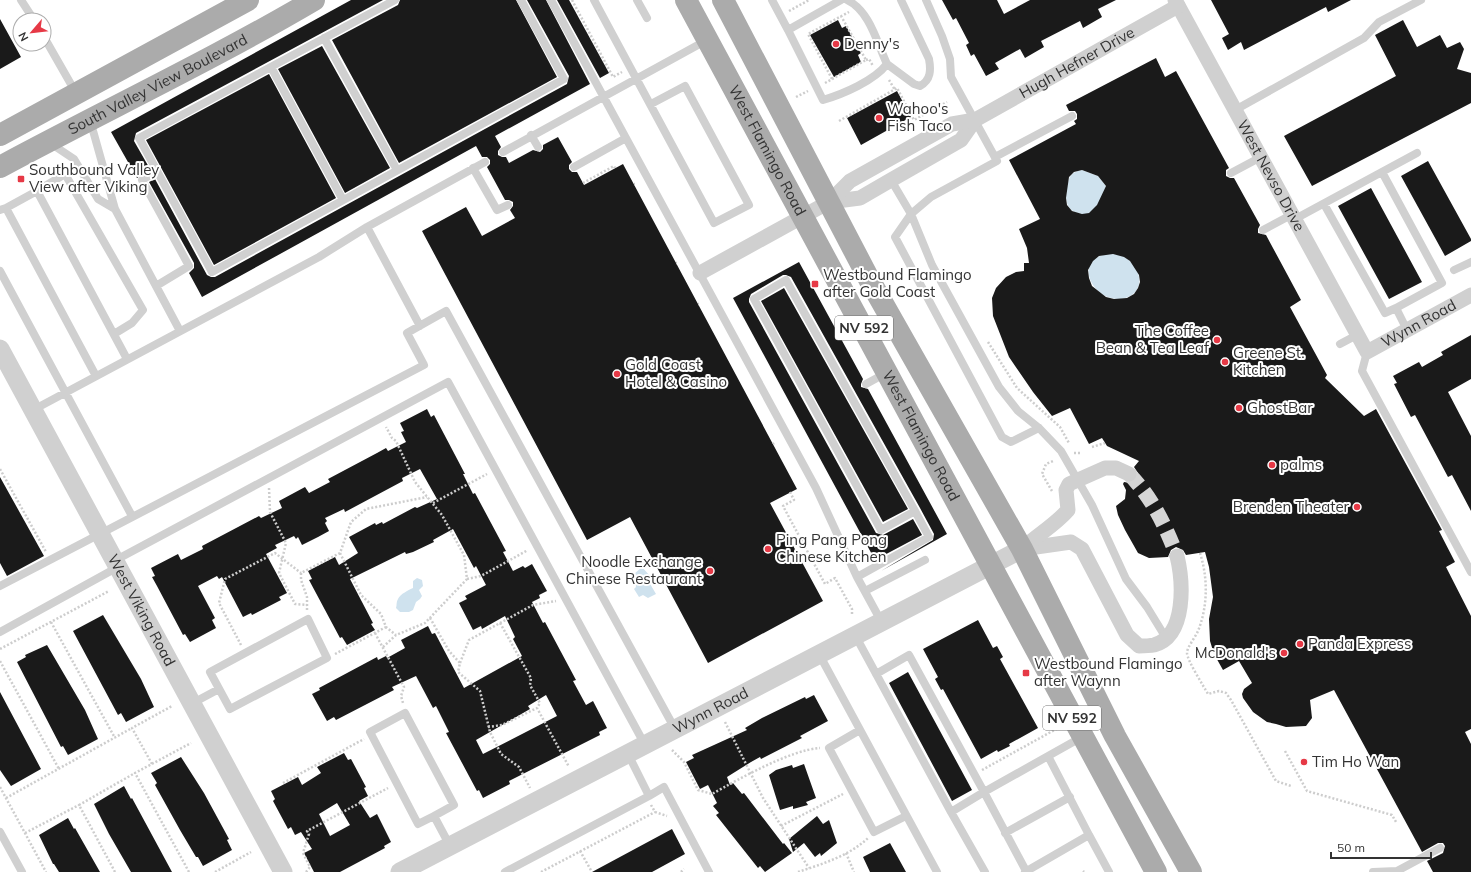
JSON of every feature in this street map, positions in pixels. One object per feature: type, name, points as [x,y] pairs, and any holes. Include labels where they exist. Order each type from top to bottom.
[{"type":"main road","name":"South Valley View Boulevard","points":[[0,135],[248,0]]},
{"type":"main road","name":"South Valley View Boulevard","points":[[0,168],[90,119],[263,30],[314,0]]},
{"type":"main road","name":"West Flamingo Road","points":[[686,0],[804,216],[1082,737],[1156,872]]},
{"type":"main road","name":"West Flamingo Road","points":[[723,0],[870,281],[1022,549],[1115,736],[1191,872]]},
{"type":"main road","points":[[76,94],[90,119]]},
{"type":"main road","points":[[1136,836],[1170,864],[1174,872]]},
{"type":"street","name":"Hugh Hefner Drive","points":[[700,273],[829,202],[850,181],[952,124],[975,120],[1176,3]]},
{"type":"street","name":"West Nevso Drive","points":[[1176,3],[1294,216],[1366,352]]},
{"type":"street","name":"Hugh Hefner Drive","points":[[829,202],[860,198],[961,140],[975,120]]},
{"type":"street","name":"Wynn Road","points":[[1366,352],[1471,295]]},
{"type":"street","name":"West Viking Road","points":[[0,349],[283,872]]},
{"type":"street","points":[[1022,549],[1044,530],[1057,522],[1068,510],[1066,490],[1069,484],[1077,479],[1105,468],[1116,468],[1129,474]]},
{"type":"street","points":[[1022,549],[1071,542],[1082,549],[1127,636],[1138,646],[1154,645],[1166,638],[1174,626],[1180,610],[1182,588],[1177,556]]},
{"type":"street","name":"Wynn Road","points":[[400,872],[675,730],[990,564],[1022,549]]},
{"type":"lane","points":[[22,0],[29,12]]},
{"type":"lane","points":[[395,0],[139,138],[212,272],[564,79],[521,0]]},
{"type":"lane","points":[[551,0],[816,488],[857,577],[881,621]]},
{"type":"lane","points":[[594,0],[714,222],[749,205],[685,86],[651,104]]},
{"type":"lane","points":[[637,0],[647,18]]},
{"type":"lane","points":[[772,0],[824,100],[844,93],[877,73],[886,64]]},
{"type":"lane","points":[[788,30],[841,0]]},
{"type":"lane","points":[[848,0],[857,5],[870,25],[886,64],[914,84],[920,86],[929,78],[931,69],[929,59],[901,0]]},
{"type":"lane","points":[[926,0],[942,36],[950,59],[951,78],[997,161],[931,197],[911,214],[896,236],[1002,437],[1011,442],[1039,428]]},
{"type":"lane","points":[[1235,110],[1364,38],[1379,22],[1421,0]]},
{"type":"lane","points":[[324,38],[397,170]]},
{"type":"lane","points":[[503,152],[531,135],[604,97],[707,40]]},
{"type":"lane","points":[[52,51],[76,94]]},
{"type":"lane","points":[[271,67],[343,200]]},
{"type":"lane","points":[[994,157],[1072,116]]},
{"type":"lane","points":[[90,119],[115,209],[180,331]]},
{"type":"lane","points":[[531,135],[538,148]]},
{"type":"lane","points":[[574,167],[626,138]]},
{"type":"lane","points":[[48,142],[74,159],[98,199],[115,209]]},
{"type":"lane","points":[[1263,230],[1324,204],[1417,153]]},
{"type":"lane","points":[[1231,173],[1261,157]]},
{"type":"lane","points":[[33,410],[320,257],[367,227],[484,162]]},
{"type":"lane","points":[[473,168],[497,210],[508,205]]},
{"type":"lane","points":[[156,286],[189,266],[142,180],[157,171]]},
{"type":"lane","points":[[1324,204],[1385,313],[1442,283],[1382,172]]},
{"type":"lane","points":[[96,376],[3,209],[65,174],[143,310],[132,323],[114,334]]},
{"type":"lane","points":[[891,180],[911,214],[932,265],[1000,387],[1018,411],[1039,428],[1061,451],[1092,505],[1126,579],[1147,607],[1166,638]]},
{"type":"lane","points":[[37,191],[127,359]]},
{"type":"lane","points":[[367,227],[420,326]]},
{"type":"lane","points":[[1454,270],[1471,262]]},
{"type":"lane","points":[[0,271],[132,516]]},
{"type":"lane","points":[[857,577],[929,537],[915,511],[786,280],[754,299],[881,530],[915,511]]},
{"type":"lane","points":[[1396,308],[1407,330]]},
{"type":"lane","points":[[0,586],[424,364],[407,333],[446,311],[675,730]]},
{"type":"lane","points":[[1340,344],[1357,335]]},
{"type":"lane","points":[[1366,352],[1362,371],[1471,572]]},
{"type":"lane","points":[[866,384],[888,372]]},
{"type":"lane","points":[[0,632],[116,564],[269,478],[448,382],[645,745]]},
{"type":"lane","points":[[865,591],[925,560]]},
{"type":"lane","points":[[308,619],[327,658],[230,709],[210,672],[308,619]]},
{"type":"lane","points":[[855,635],[985,872]]},
{"type":"lane","points":[[819,654],[937,872]]},
{"type":"lane","points":[[876,674],[909,655],[1026,872],[1089,835]]},
{"type":"lane","points":[[192,704],[219,689]]},
{"type":"lane","points":[[405,714],[454,805],[418,824],[370,732],[405,714]]},
{"type":"lane","points":[[860,730],[829,748],[874,832],[906,816]]},
{"type":"lane","points":[[951,812],[1082,737]]},
{"type":"lane","points":[[628,754],[648,797]]},
{"type":"lane","points":[[1048,756],[1109,872]]},
{"type":"lane","points":[[505,872],[648,797],[664,787],[709,872]]},
{"type":"lane","points":[[1005,833],[1070,797]]},
{"type":"lane","points":[[434,816],[450,846]]},
{"type":"lane","points":[[0,832],[22,872]]},
{"type":"lane","points":[[1373,872],[1397,871],[1440,848]]},
{"type":"path","points":[[572,0],[613,77],[624,71]]},
{"type":"path","points":[[786,6],[789,11],[809,0]]},
{"type":"path","points":[[832,79],[808,34],[853,10]]},
{"type":"path","points":[[822,84],[866,60],[841,16]]},
{"type":"path","points":[[889,80],[895,90]]},
{"type":"path","points":[[839,121],[897,88],[914,120],[947,102]]},
{"type":"path","points":[[796,97],[808,90]]},
{"type":"path","points":[[583,183],[614,166],[615,168]]},
{"type":"path","points":[[985,337],[1017,388],[1060,427],[1075,453]]},
{"type":"path","points":[[381,418],[392,438],[396,441],[415,482],[442,515],[464,555],[467,579]]},
{"type":"path","points":[[1092,447],[1105,443]]},
{"type":"path","points":[[1053,461],[1046,464],[1042,474],[1054,496]]},
{"type":"path","points":[[0,469],[46,552],[51,549]]},
{"type":"path","points":[[432,503],[495,470]]},
{"type":"path","points":[[269,478],[270,512],[286,543],[279,573],[295,604],[307,605]]},
{"type":"path","points":[[790,492],[794,500],[783,506],[826,584],[835,578],[852,609],[852,615]]},
{"type":"path","points":[[301,573],[340,553],[351,522],[366,510],[427,497]]},
{"type":"path","points":[[383,647],[396,635],[425,623],[467,579],[481,576],[536,546]]},
{"type":"path","points":[[245,653],[219,602],[225,579],[275,552],[301,573]]},
{"type":"path","points":[[340,553],[361,596],[381,614],[386,627],[396,635]]},
{"type":"path","points":[[1200,553],[1206,581],[1204,607],[1202,622],[1188,649],[1188,658],[1208,694],[1219,691],[1226,694],[1231,700],[1276,781],[1291,786]]},
{"type":"path","points":[[301,573],[301,580],[305,589],[308,619]]},
{"type":"path","points":[[0,649],[109,591]]},
{"type":"path","points":[[530,788],[519,768],[501,754],[488,727],[480,691],[458,672],[469,640],[533,605],[566,600]]},
{"type":"path","points":[[430,618],[449,651],[460,663]]},
{"type":"path","points":[[51,622],[115,738]]},
{"type":"path","points":[[488,727],[502,725],[537,708],[540,703],[530,685],[531,678],[500,623]]},
{"type":"path","points":[[327,658],[386,627]]},
{"type":"path","points":[[375,633],[404,687],[401,696],[405,714]]},
{"type":"path","points":[[0,661],[59,769]]},
{"type":"path","points":[[6,798],[172,706]]},
{"type":"path","points":[[537,708],[569,768]]},
{"type":"path","points":[[725,722],[752,772],[763,798],[809,868]]},
{"type":"path","points":[[132,728],[152,764]]},
{"type":"path","points":[[978,763],[981,770],[1058,728]]},
{"type":"path","points":[[283,783],[371,735]]},
{"type":"path","points":[[25,833],[192,743]]},
{"type":"path","points":[[672,750],[684,762],[698,790],[712,794],[752,772],[810,749],[829,748]]},
{"type":"path","points":[[1285,751],[1307,791],[1392,815],[1396,822]]},
{"type":"path","points":[[135,773],[188,872]]},
{"type":"path","points":[[306,872],[310,867],[303,853],[309,834],[307,831],[396,783]]},
{"type":"path","points":[[0,787],[46,872]]},
{"type":"path","points":[[781,826],[851,789]]},
{"type":"path","points":[[648,797],[655,812],[669,817]]},
{"type":"path","points":[[79,805],[115,872]]},
{"type":"path","points":[[541,872],[655,812]]},
{"type":"path","points":[[798,872],[822,865],[846,853],[861,845],[874,832]]},
{"type":"path","points":[[580,851],[592,872]]},
{"type":"path","points":[[214,872],[251,852]]},
{"type":"path","points":[[846,853],[854,872]]},
{"type":"path","points":[[681,872],[684,869]]},
{"type":"water","points":[[1082,170],[1098,176],[1106,186],[1098,205],[1089,213],[1084,214],[1077,213],[1070,209],[1066,199],[1070,177],[1073,173]]},
{"type":"water","points":[[1108,254],[1118,254],[1123,256],[1134,265],[1137,270],[1139,276],[1138,288],[1128,297],[1117,299],[1106,296],[1091,282],[1089,273],[1090,265],[1096,258]]},
{"type":"water","points":[[642,567],[650,576],[649,582],[656,594],[648,598],[643,595],[639,597],[634,589],[636,587],[633,575]]},
{"type":"water","points":[[417,578],[422,580],[423,586],[419,590],[422,596],[416,602],[413,610],[409,612],[400,612],[396,608],[397,600],[413,588],[413,581]]},
{"type":"building","points":[[351,0],[383,0],[136,133],[134,141],[150,169],[137,178],[111,132]]},
{"type":"building","points":[[400,0],[516,0],[557,77],[399,163],[332,40],[398,5]]},
{"type":"building","name":"Gold Coast Hotel & Casino","points":[[527,0],[546,0],[590,84],[495,136],[501,147],[498,151],[498,155],[506,157],[509,163],[533,150],[540,152],[543,149],[543,145],[558,137],[572,162],[569,165],[569,169],[572,172],[577,172],[584,185],[623,164],[797,489],[770,503],[823,601],[708,663],[630,517],[587,540],[422,231],[466,207],[482,236],[515,218],[510,210],[513,206],[513,202],[505,200],[487,167],[490,164],[490,160],[487,157],[482,157],[476,146],[202,297],[189,273],[194,268],[194,263],[149,182],[155,179],[207,275],[215,277],[567,84],[569,76]]},
{"type":"building","points":[[557,0],[569,0],[609,73],[600,78]]},
{"type":"building","points":[[942,0],[997,0],[1004,14],[1030,0],[1116,0],[1098,9],[1102,17],[1083,28],[1080,21],[1041,41],[1044,47],[1025,58],[1020,49],[995,63],[999,69],[986,76],[974,54],[971,56],[966,45],[969,43],[956,18],[953,20]]},
{"type":"building","points":[[1211,0],[1351,0],[1328,12],[1326,7],[1244,50],[1241,42],[1228,50],[1222,38],[1229,34]]},
{"type":"building","points":[[0,19],[12,41],[12,52],[18,52],[21,57],[0,69]]},
{"type":"building","name":"Denny's","points":[[838,20],[842,28],[846,26],[861,53],[858,55],[861,62],[834,77],[810,35]]},
{"type":"building","points":[[1403,20],[1417,47],[1440,35],[1447,48],[1460,42],[1464,49],[1457,69],[1471,73],[1471,103],[1312,186],[1284,136],[1396,76],[1375,35]]},
{"type":"building","points":[[322,46],[390,168],[345,193],[278,69]]},
{"type":"building","name":"palms","points":[[1156,58],[1165,77],[1176,71],[1229,168],[1226,170],[1226,176],[1234,178],[1260,225],[1258,233],[1266,235],[1301,300],[1290,307],[1327,375],[1325,378],[1364,416],[1376,409],[1442,530],[1439,531],[1455,562],[1446,567],[1471,616],[1471,729],[1465,732],[1471,744],[1471,872],[1433,872],[1427,861],[1443,853],[1445,846],[1443,843],[1438,843],[1422,852],[1334,690],[1310,700],[1312,718],[1306,726],[1286,727],[1267,722],[1253,712],[1243,698],[1242,694],[1244,689],[1252,683],[1239,661],[1223,670],[1214,654],[1210,641],[1209,619],[1213,597],[1209,567],[1205,552],[1186,555],[1183,550],[1176,547],[1171,550],[1168,557],[1149,558],[1138,553],[1125,530],[1118,515],[1116,506],[1125,499],[1126,490],[1123,484],[1124,482],[1130,483],[1137,478],[1138,473],[1134,467],[1139,461],[1107,446],[1102,438],[1089,444],[1070,408],[1052,416],[1033,392],[1009,357],[993,316],[992,298],[996,288],[1006,277],[1016,272],[1024,271],[1024,263],[1029,263],[1027,248],[1019,229],[1040,219],[1009,160],[1076,124],[1074,121],[1077,119],[1077,114],[1075,111],[1069,111],[1066,105]],"holes":[[[1082,170],[1098,176],[1106,186],[1097,205],[1089,213],[1082,214],[1072,211],[1067,205],[1066,198],[1069,177],[1074,172]],[[1113,254],[1124,257],[1130,261],[1139,275],[1140,282],[1138,288],[1134,294],[1127,298],[1114,299],[1106,297],[1092,286],[1089,278],[1088,270],[1093,261],[1099,256]]]},
{"type":"building","points":[[269,74],[336,198],[214,265],[146,140]]},
{"type":"building","name":"Wahoo's Fish Taco","points":[[897,91],[911,117],[861,145],[847,118]]},
{"type":"building","points":[[1428,161],[1471,239],[1471,241],[1445,256],[1401,176]]},
{"type":"building","points":[[1371,188],[1422,282],[1389,299],[1338,206]]},
{"type":"building","points":[[799,262],[863,379],[861,387],[868,389],[947,534],[881,571],[933,540],[934,534],[920,508],[791,277],[783,275],[751,294],[749,302],[876,533],[883,535],[913,519],[922,535],[875,560],[733,298]]},
{"type":"building","points":[[784,288],[908,509],[883,522],[761,301]]},
{"type":"building","points":[[1471,335],[1471,379],[1448,392],[1471,436],[1471,511],[1452,475],[1448,477],[1415,415],[1411,417],[1394,384],[1397,383],[1393,376],[1419,362],[1422,367],[1443,355],[1441,352]]},
{"type":"building","points":[[427,409],[431,417],[434,415],[465,474],[463,474],[473,494],[475,493],[506,551],[503,552],[513,571],[523,566],[525,568],[532,564],[547,591],[539,595],[540,598],[532,602],[543,623],[545,622],[576,680],[573,681],[586,705],[593,701],[607,728],[599,732],[600,735],[509,781],[510,784],[483,798],[479,790],[477,791],[446,733],[449,732],[436,706],[433,708],[416,676],[392,687],[394,690],[336,720],[334,717],[327,721],[312,694],[320,690],[319,688],[377,657],[378,660],[386,656],[387,658],[405,648],[401,640],[428,626],[432,634],[435,633],[464,688],[522,656],[513,639],[515,637],[505,616],[482,629],[481,626],[473,630],[459,603],[467,599],[465,596],[486,585],[476,566],[474,568],[453,529],[433,540],[434,542],[413,552],[406,554],[405,552],[350,579],[373,623],[371,624],[375,630],[347,645],[342,637],[340,638],[309,580],[312,579],[308,571],[335,557],[339,565],[358,553],[349,537],[375,523],[376,525],[382,522],[383,524],[415,507],[417,508],[437,499],[420,469],[402,478],[403,481],[345,512],[344,509],[325,518],[327,521],[325,523],[329,531],[318,537],[302,545],[298,537],[296,539],[294,536],[275,545],[277,548],[266,554],[287,593],[279,597],[281,600],[252,615],[251,613],[243,617],[222,577],[219,579],[217,576],[198,586],[215,618],[212,620],[216,628],[190,642],[185,634],[183,635],[152,577],[155,576],[151,568],[178,554],[181,560],[203,549],[202,546],[259,516],[261,518],[282,508],[279,501],[305,487],[309,493],[330,482],[328,479],[386,448],[388,451],[406,442],[401,432],[404,431],[400,423]],"holes":[[[546,695],[557,716],[483,754],[476,740],[530,709],[528,706]]]},
{"type":"building","points":[[0,477],[44,556],[7,576],[0,563]]},
{"type":"building","points":[[103,615],[141,679],[154,707],[126,722],[121,713],[118,715],[73,631]]},
{"type":"building","points":[[978,620],[993,648],[997,646],[1003,657],[1000,659],[1038,728],[1009,744],[1010,746],[998,752],[997,750],[981,759],[943,689],[941,690],[935,679],[938,677],[923,649]]},
{"type":"building","points":[[47,645],[85,710],[98,739],[68,755],[63,746],[61,747],[17,662],[26,657],[25,655]]},
{"type":"building","points":[[908,672],[972,790],[952,801],[889,683]]},
{"type":"building","points":[[0,692],[41,769],[11,786],[0,770]]},
{"type":"building","points":[[814,695],[828,721],[800,736],[802,738],[761,759],[760,757],[727,777],[730,785],[733,783],[742,794],[744,793],[783,844],[784,843],[792,853],[765,872],[760,866],[758,868],[716,815],[719,813],[713,806],[717,803],[708,785],[700,789],[686,762],[694,758],[692,755],[747,730],[745,728],[762,718],[805,697],[806,699]]},
{"type":"building","points":[[344,753],[348,760],[351,759],[366,787],[364,788],[368,796],[359,801],[370,818],[377,814],[391,842],[384,846],[385,848],[340,872],[314,872],[304,853],[312,849],[301,832],[295,835],[291,827],[288,829],[273,801],[275,799],[271,791],[298,777],[302,785],[321,773],[317,767]],"holes":[[[337,803],[350,825],[330,836],[319,814]]]},
{"type":"building","points":[[181,757],[204,793],[229,839],[227,840],[232,850],[203,866],[180,830],[155,785],[157,783],[151,773]]},
{"type":"building","points":[[804,764],[816,798],[806,802],[808,805],[793,809],[793,806],[780,810],[769,775],[776,770],[792,765],[793,768]]},
{"type":"building","points":[[124,786],[172,872],[131,872],[109,834],[94,804]]},
{"type":"building","points":[[817,816],[823,824],[829,820],[837,843],[821,856],[820,853],[815,857],[804,843],[793,852],[789,839]]},
{"type":"building","points":[[68,818],[100,872],[59,872],[53,864],[39,835]]},
{"type":"building","points":[[672,829],[685,854],[652,872],[592,872]]},
{"type":"building","points":[[890,843],[906,872],[870,872],[863,857]]},
{"type":"tunnel","points":[[1129,474],[1145,492],[1158,513],[1177,556]]},
{"type":"place","name":"Denny's","points":[[836,44]]},
{"type":"place","name":"Wahoo's Fish Taco","points":[[879,118]]},
{"type":"place","name":"Southbound Valley View after Viking","points":[[21,179]]},
{"type":"place","name":"Westbound Flamingo after Gold Coast","points":[[815,284]]},
{"type":"place","name":"The Coffee Bean & Tea Leaf","points":[[1217,340]]},
{"type":"place","name":"Greene St. Kitchen","points":[[1225,362]]},
{"type":"place","name":"Gold Coast Hotel & Casino","points":[[617,374]]},
{"type":"place","name":"GhostBar","points":[[1239,408]]},
{"type":"place","name":"palms","points":[[1272,465]]},
{"type":"place","name":"Brenden Theater","points":[[1357,507]]},
{"type":"place","name":"Ping Pang Pong Chinese Kitchen","points":[[768,549]]},
{"type":"place","name":"Noodle Exchange Chinese Restaurant","points":[[710,571]]},
{"type":"place","name":"Panda Express","points":[[1300,644]]},
{"type":"place","name":"McDonald's","points":[[1284,653]]},
{"type":"place","name":"Westbound Flamingo after Waynn","points":[[1026,673]]},
{"type":"place","name":"Tim Ho Wan","points":[[1304,762]]}]
